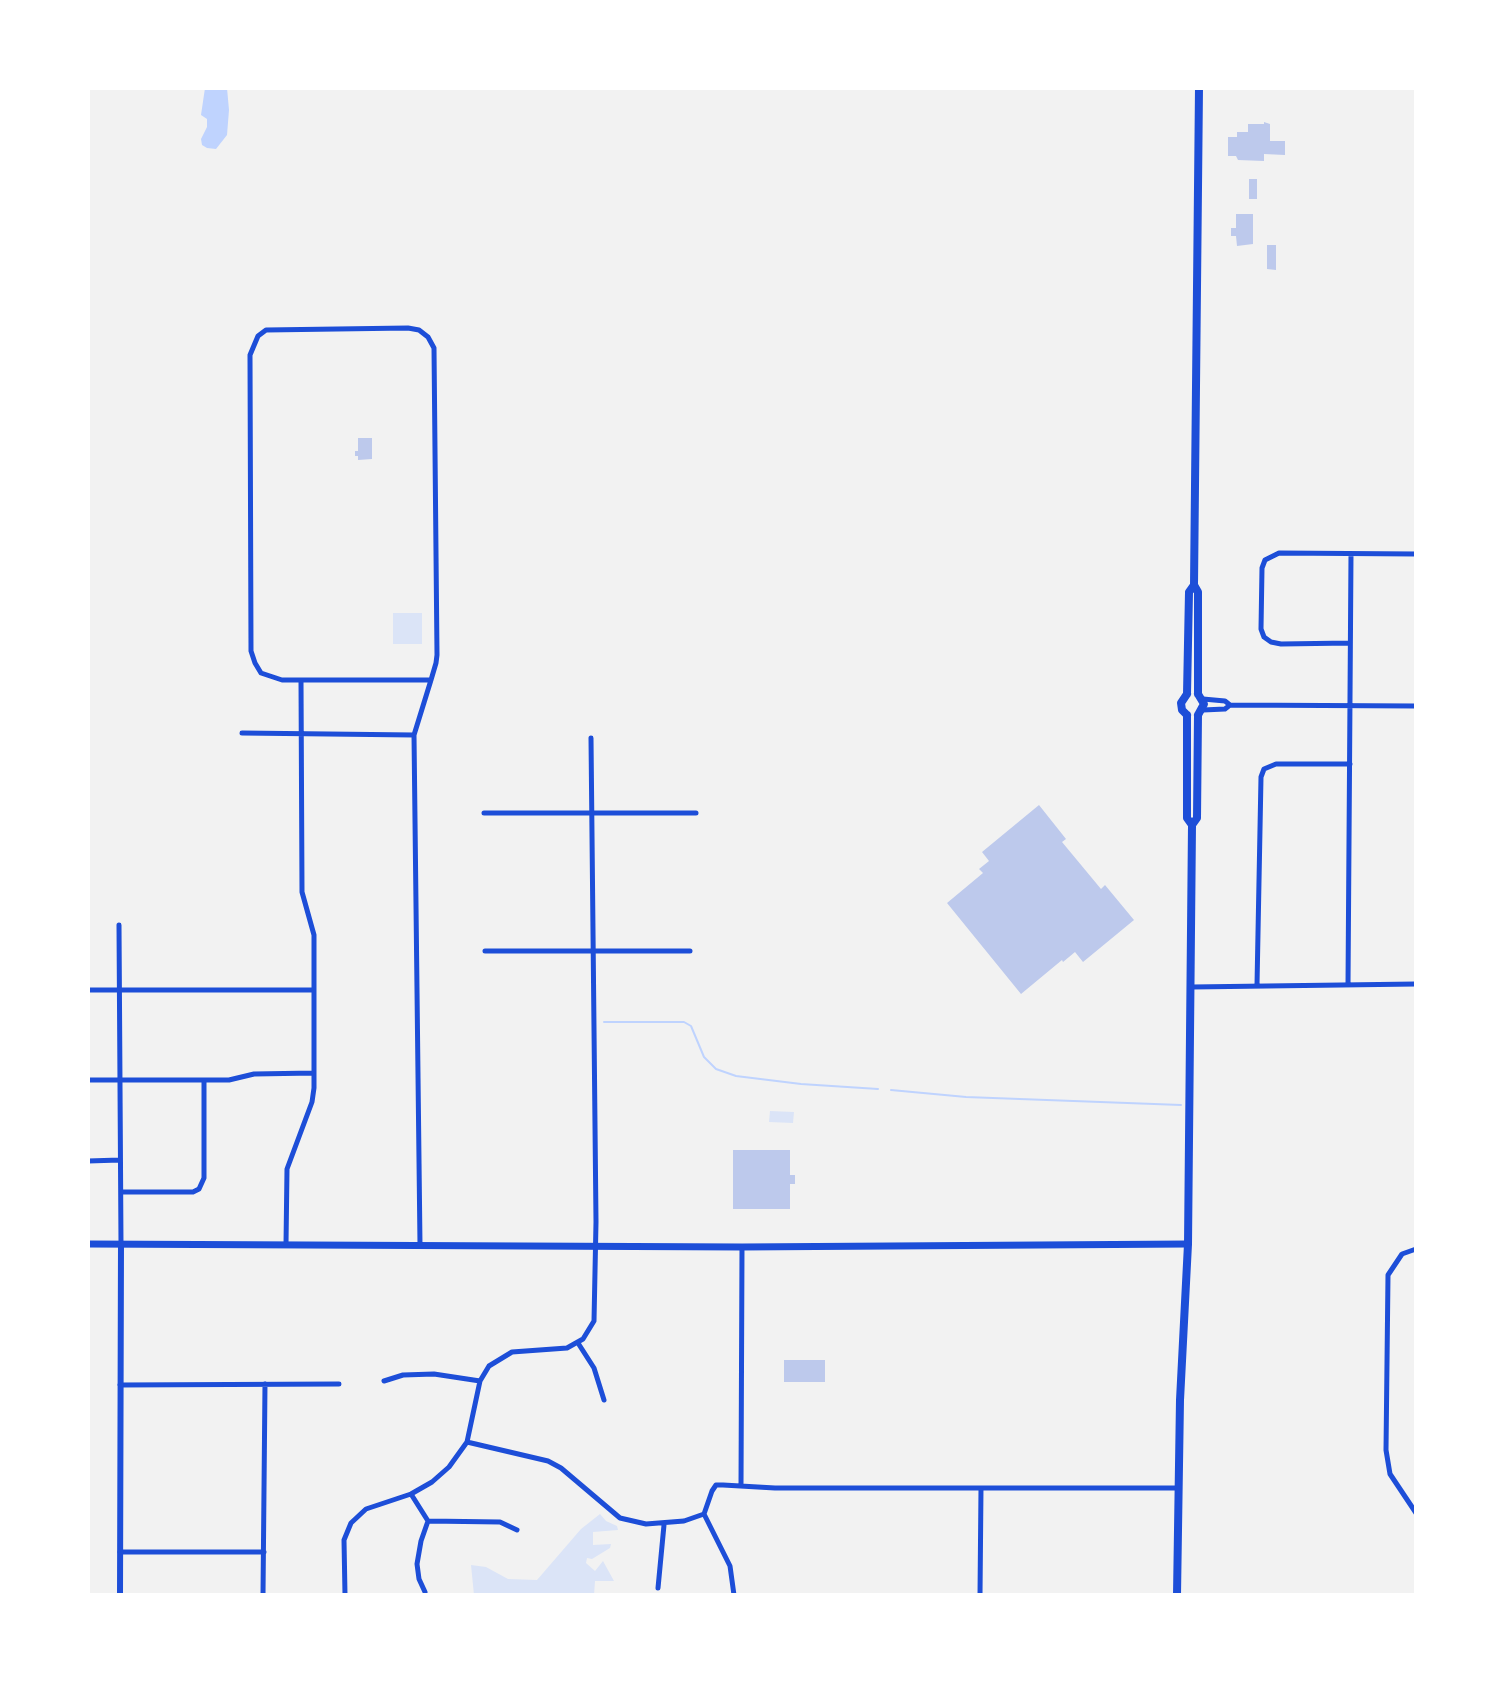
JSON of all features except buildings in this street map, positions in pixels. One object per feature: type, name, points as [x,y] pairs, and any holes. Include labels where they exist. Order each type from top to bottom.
[{"type":"main road","points":[[1192,825],[1197,818],[1200,712],[1198,592],[1194,585],[1199,88]]},
{"type":"main road","points":[[1177,1595],[1192,987],[1192,825],[1187,818],[1187,715],[1181,703],[1187,694],[1189,592],[1194,585]]},
{"type":"main road","points":[[1187,694],[1200,697]]},
{"type":"main road","points":[[1187,715],[1200,712]]},
{"type":"main road","points":[[88,1244],[742,1247],[1188,1244]]},
{"type":"street","points":[[420,1245],[414,735],[431,680],[437,655],[434,348],[428,337],[419,330],[266,330],[252,344],[250,398],[251,651],[255,663],[261,673],[282,680],[431,680]]},
{"type":"street","points":[[1350,643],[1281,644],[1264,637],[1261,629],[1262,568],[1265,560],[1279,553],[1416,554]]},
{"type":"street","points":[[1348,985],[1351,554]]},
{"type":"street","points":[[286,1244],[287,1169],[312,1102],[314,1073],[314,935],[302,892],[301,680]]},
{"type":"street","points":[[1200,697],[1225,701],[1230,705],[1416,706]]},
{"type":"street","points":[[1200,712],[1225,709],[1230,705]]},
{"type":"street","points":[[242,733],[414,735]]},
{"type":"street","points":[[345,1595],[344,1540],[351,1523],[373,1505],[411,1494],[441,1475],[467,1442],[480,1381],[489,1366],[505,1355],[529,1350],[555,1351],[578,1343],[594,1321],[591,738]]},
{"type":"street","points":[[1257,985],[1261,777],[1264,769],[1276,764],[1350,764]]},
{"type":"street","points":[[484,813],[696,813]]},
{"type":"street","points":[[119,925],[120,1595]]},
{"type":"street","points":[[485,951],[690,951]]},
{"type":"street","points":[[1192,987],[1416,984]]},
{"type":"street","points":[[88,990],[314,990]]},
{"type":"street","points":[[88,1080],[229,1080],[254,1074],[314,1073]]},
{"type":"street","points":[[121,1192],[193,1192],[199,1189],[204,1178],[204,1080]]},
{"type":"street","points":[[88,1161],[120,1160]]},
{"type":"street","points":[[741,1486],[742,1247]]},
{"type":"street","points":[[1416,1249],[1402,1254],[1388,1275],[1386,1460],[1390,1474],[1416,1513]]},
{"type":"street","points":[[578,1343],[594,1368],[604,1400]]},
{"type":"street","points":[[384,1381],[403,1375],[434,1374],[480,1381]]},
{"type":"street","points":[[263,1595],[265,1384]]},
{"type":"street","points":[[120,1385],[339,1384]]},
{"type":"street","points":[[467,1442],[548,1461],[561,1468],[620,1518],[664,1525],[704,1514]]},
{"type":"street","points":[[734,1595],[730,1566],[704,1514],[716,1485],[1178,1488]]},
{"type":"street","points":[[980,1595],[981,1488]]},
{"type":"street","points":[[411,1494],[428,1521]]},
{"type":"street","points":[[428,1521],[500,1522],[517,1530]]},
{"type":"street","points":[[425,1592],[417,1564],[428,1521]]},
{"type":"street","points":[[658,1588],[664,1525]]},
{"type":"street","points":[[120,1552],[264,1552]]},
{"type":"shaded area","points":[[393,613],[422,613],[422,644],[393,644]]},
{"type":"shaded area","points":[[770,1111],[794,1112],[793,1123],[769,1122]]},
{"type":"shaded area","points":[[600,1514],[618,1530],[593,1532],[593,1545],[611,1544],[610,1548],[592,1559],[587,1558],[586,1563],[595,1571],[603,1561],[614,1581],[595,1581],[594,1595],[474,1595],[471,1565],[486,1567],[508,1579],[537,1580],[581,1529]]},
{"type":"water","points":[[205,88],[227,88],[227,135],[216,149],[202,145],[201,139],[207,127],[207,119],[201,115]]},
{"type":"waterway","points":[[604,1022],[684,1022],[691,1026],[704,1057],[716,1069],[736,1076],[878,1089]]},
{"type":"waterway","points":[[891,1090],[966,1097],[1181,1105]]}]
